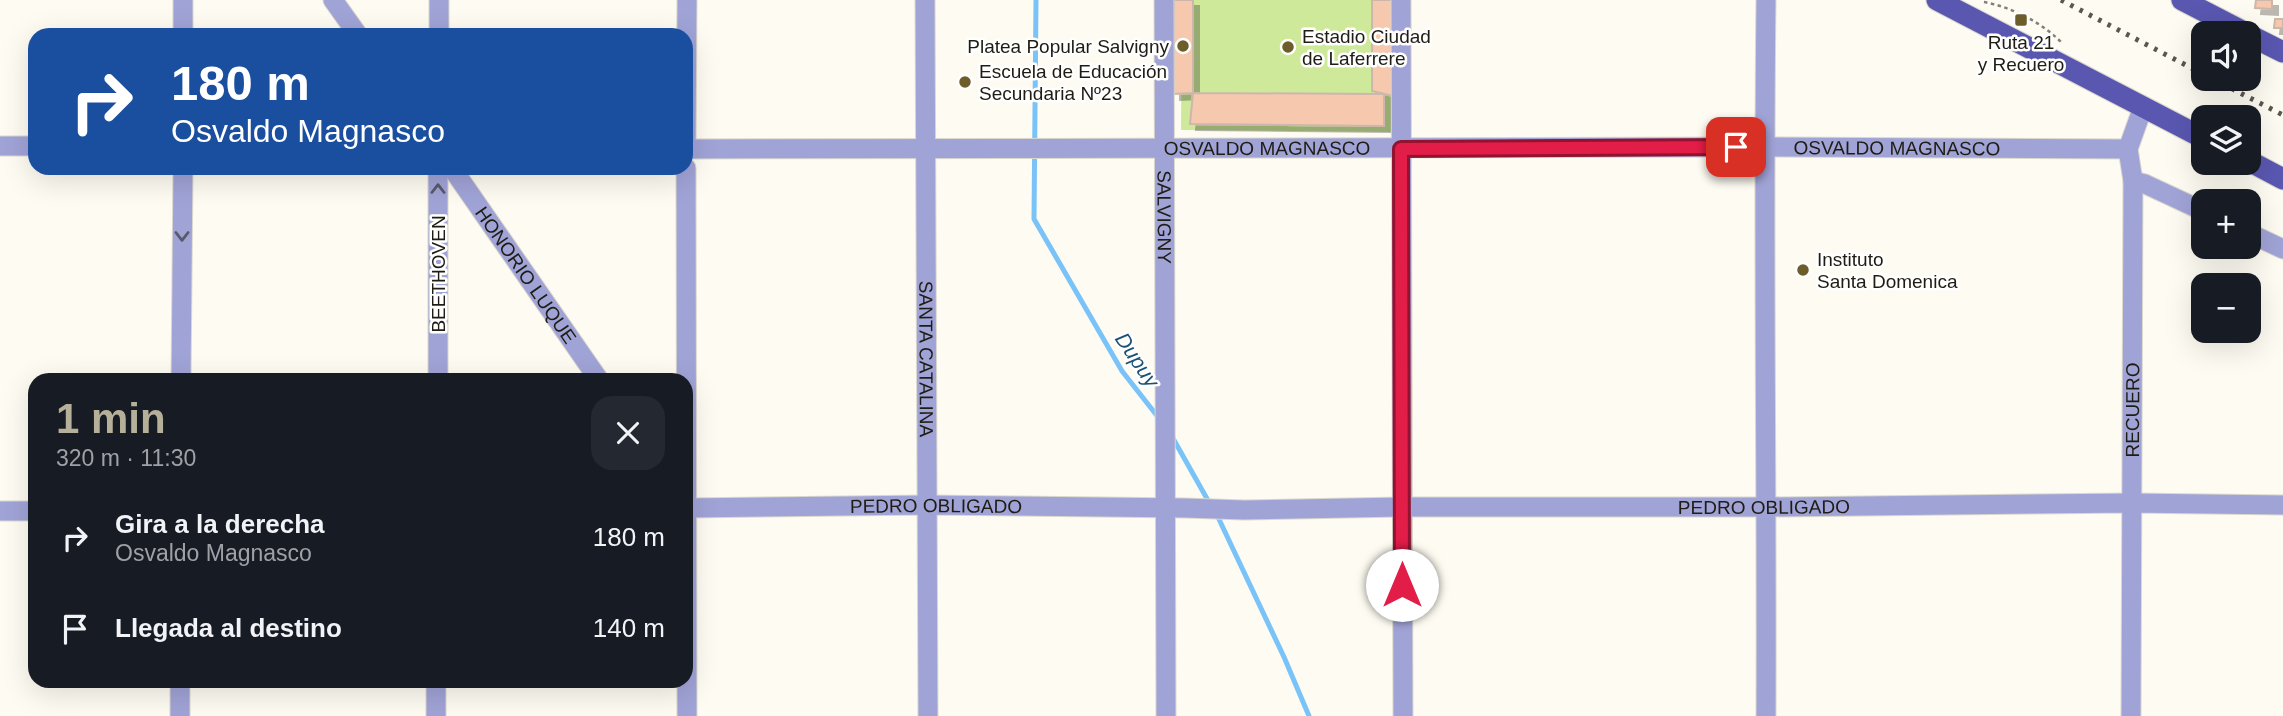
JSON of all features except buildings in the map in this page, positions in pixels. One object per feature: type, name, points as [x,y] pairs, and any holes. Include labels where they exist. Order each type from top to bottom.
[{"type":"main road","points":[[1937,0],[2191,132]]},
{"type":"main road","points":[[2182,0],[2214,8],[2230,21]]},
{"type":"main road","points":[[2261,41],[2283,52]]},
{"type":"main road","points":[[2261,168],[2283,179]]},
{"type":"street","points":[[183,0],[183,28]]},
{"type":"street","points":[[333,0],[353,28]]},
{"type":"street","points":[[439,0],[439,28]]},
{"type":"street","points":[[687,0],[687,28]]},
{"type":"street","name":"SANTA CATALINA","points":[[925,0],[928,716]]},
{"type":"street","name":"SALVIGNY","points":[[1164,0],[1164,455],[1176,508]]},
{"type":"street","points":[[1401,0],[1403,716]]},
{"type":"street","points":[[1766,0],[1766,716]]},
{"type":"street","name":"RECUERO","points":[[2131,716],[2133,181],[2128,149],[2143,107]]},
{"type":"street","points":[[0,146],[28,146]]},
{"type":"street","points":[[693,149],[926,149]]},
{"type":"street","name":"OSVALDO MAGNASCO","points":[[926,149],[2128,149]]},
{"type":"street","points":[[181,373],[183,175]]},
{"type":"street","name":"BEETHOVEN","points":[[438,175],[438,373]]},
{"type":"street","name":"HONORIO LUQUE","points":[[457,175],[595,373]]},
{"type":"street","points":[[686,175],[686,373]]},
{"type":"street","points":[[2133,181],[2191,205]]},
{"type":"street","points":[[2261,239],[2283,249]]},
{"type":"street","name":"PEDRO OBLIGADO","points":[[693,508],[926,505],[1244,510],[2131,503],[2283,505]]},
{"type":"street","points":[[1166,716],[1176,508]]},
{"type":"street","points":[[0,511],[28,511]]},
{"type":"street","points":[[180,688],[180,716]]},
{"type":"street","points":[[436,688],[436,716]]},
{"type":"street","points":[[687,688],[687,716]]},
{"type":"green space","name":"Estadio Ciudad de Laferrere","points":[[1182,0],[1394,0],[1393,132],[1181,130]]},
{"type":"waterway","name":"Dupuy","points":[[1036,0],[1034,219],[1122,371],[1158,417]]},
{"type":"waterway","name":"Dupuy","points":[[1170,433],[1210,504]]},
{"type":"waterway","name":"Dupuy","points":[[1217,515],[1309,716]]},
{"type":"railway","points":[[2061,0],[2191,68]]},
{"type":"railway","points":[[2236,91],[2283,115]]},
{"type":"place","name":"Ruta 21 y Recuero","points":[[2021,20]]},
{"type":"place","name":"Platea Popular Salvigny","points":[[1183,46]]},
{"type":"place","name":"Estadio Ciudad de Laferrere","points":[[1288,47]]},
{"type":"place","name":"Escuela de Educación Secundaria Nº23","points":[[965,82]]},
{"type":"place","name":"Instituto Santa Domenica","points":[[1803,270]]},
{"type":"route","points":[[1402,585],[1401,149],[1736,147]]}]
